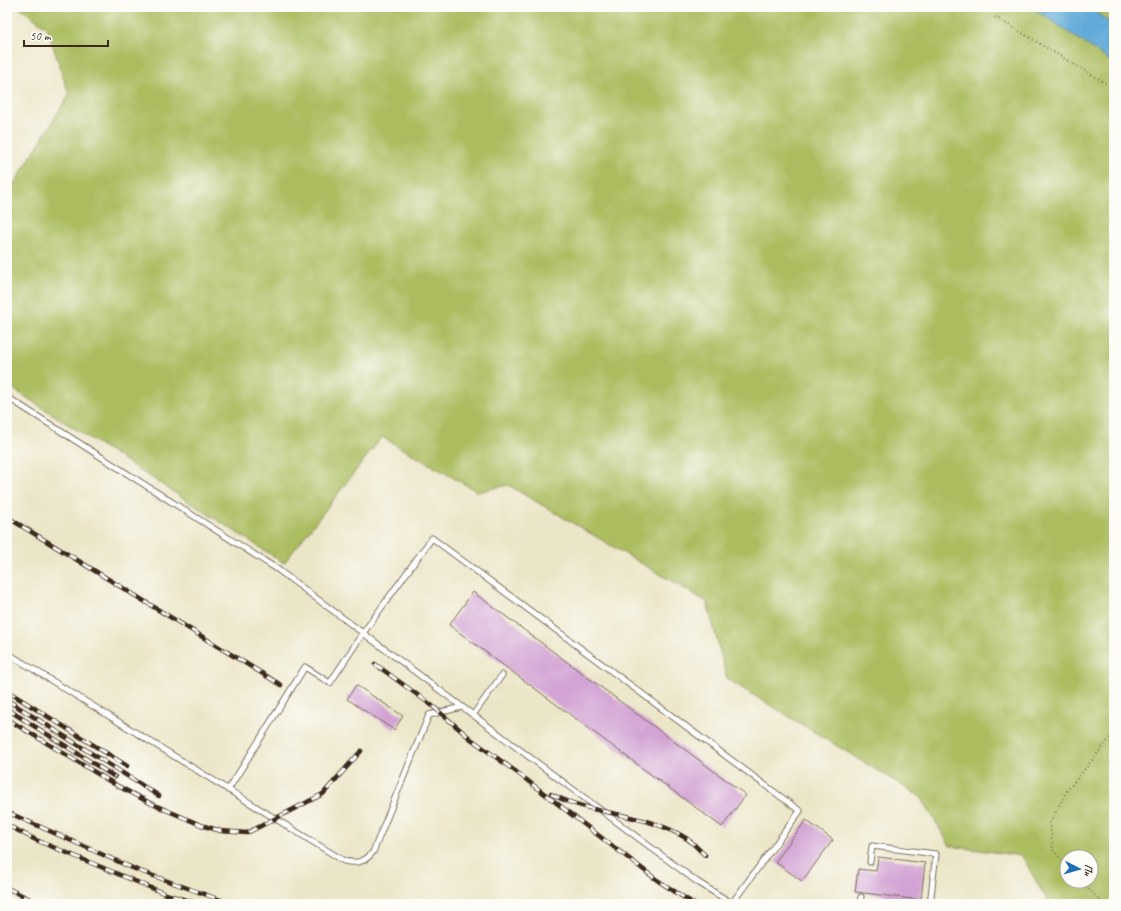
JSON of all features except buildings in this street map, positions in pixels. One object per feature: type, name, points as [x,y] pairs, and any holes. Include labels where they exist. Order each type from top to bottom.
[{"type":"lane","points":[[7,397],[277,569],[363,633],[462,707],[696,881],[733,904],[800,811],[432,538],[363,633],[330,683],[305,667],[228,790]]},
{"type":"lane","points":[[7,653],[344,861],[352,863],[360,862],[373,852],[429,715],[462,707]]},
{"type":"lane","points":[[473,715],[502,675]]},
{"type":"lane","points":[[870,862],[872,846],[936,854],[930,904]]},
{"type":"lane","points":[[860,904],[861,897]]},
{"type":"path","points":[[995,17],[1107,84],[1114,90]]},
{"type":"path","points":[[1059,857],[1053,850],[1050,822],[1066,792],[1114,733]]},
{"type":"path","points":[[1088,889],[1104,904]]},
{"type":"green space","points":[[19,7],[1032,7],[1109,60],[1114,65],[1114,904],[1049,904],[1022,856],[950,846],[921,797],[727,679],[707,602],[508,485],[478,492],[382,437],[284,563],[7,385],[7,195],[69,95],[47,28]]},
{"type":"green space","points":[[1089,7],[1114,7],[1114,26]]},
{"type":"water","points":[[1032,7],[1089,7],[1114,26],[1114,65],[1109,60]]},
{"type":"railway","points":[[7,517],[281,685]]},
{"type":"railway","points":[[375,664],[430,704],[471,739],[657,880],[694,904]]},
{"type":"railway","points":[[7,691],[127,766]]},
{"type":"railway","points":[[7,700],[159,796]]},
{"type":"railway","points":[[7,709],[115,777]]},
{"type":"railway","points":[[7,719],[116,785],[152,804],[201,825],[221,831],[247,833],[323,794],[361,751]]},
{"type":"railway","points":[[551,794],[567,801],[601,811],[635,818],[668,829],[687,839],[705,855]]},
{"type":"railway","points":[[7,812],[137,870],[232,904]]},
{"type":"railway","points":[[7,825],[36,840],[166,894],[199,904]]},
{"type":"railway","points":[[7,888],[40,904]]}]
